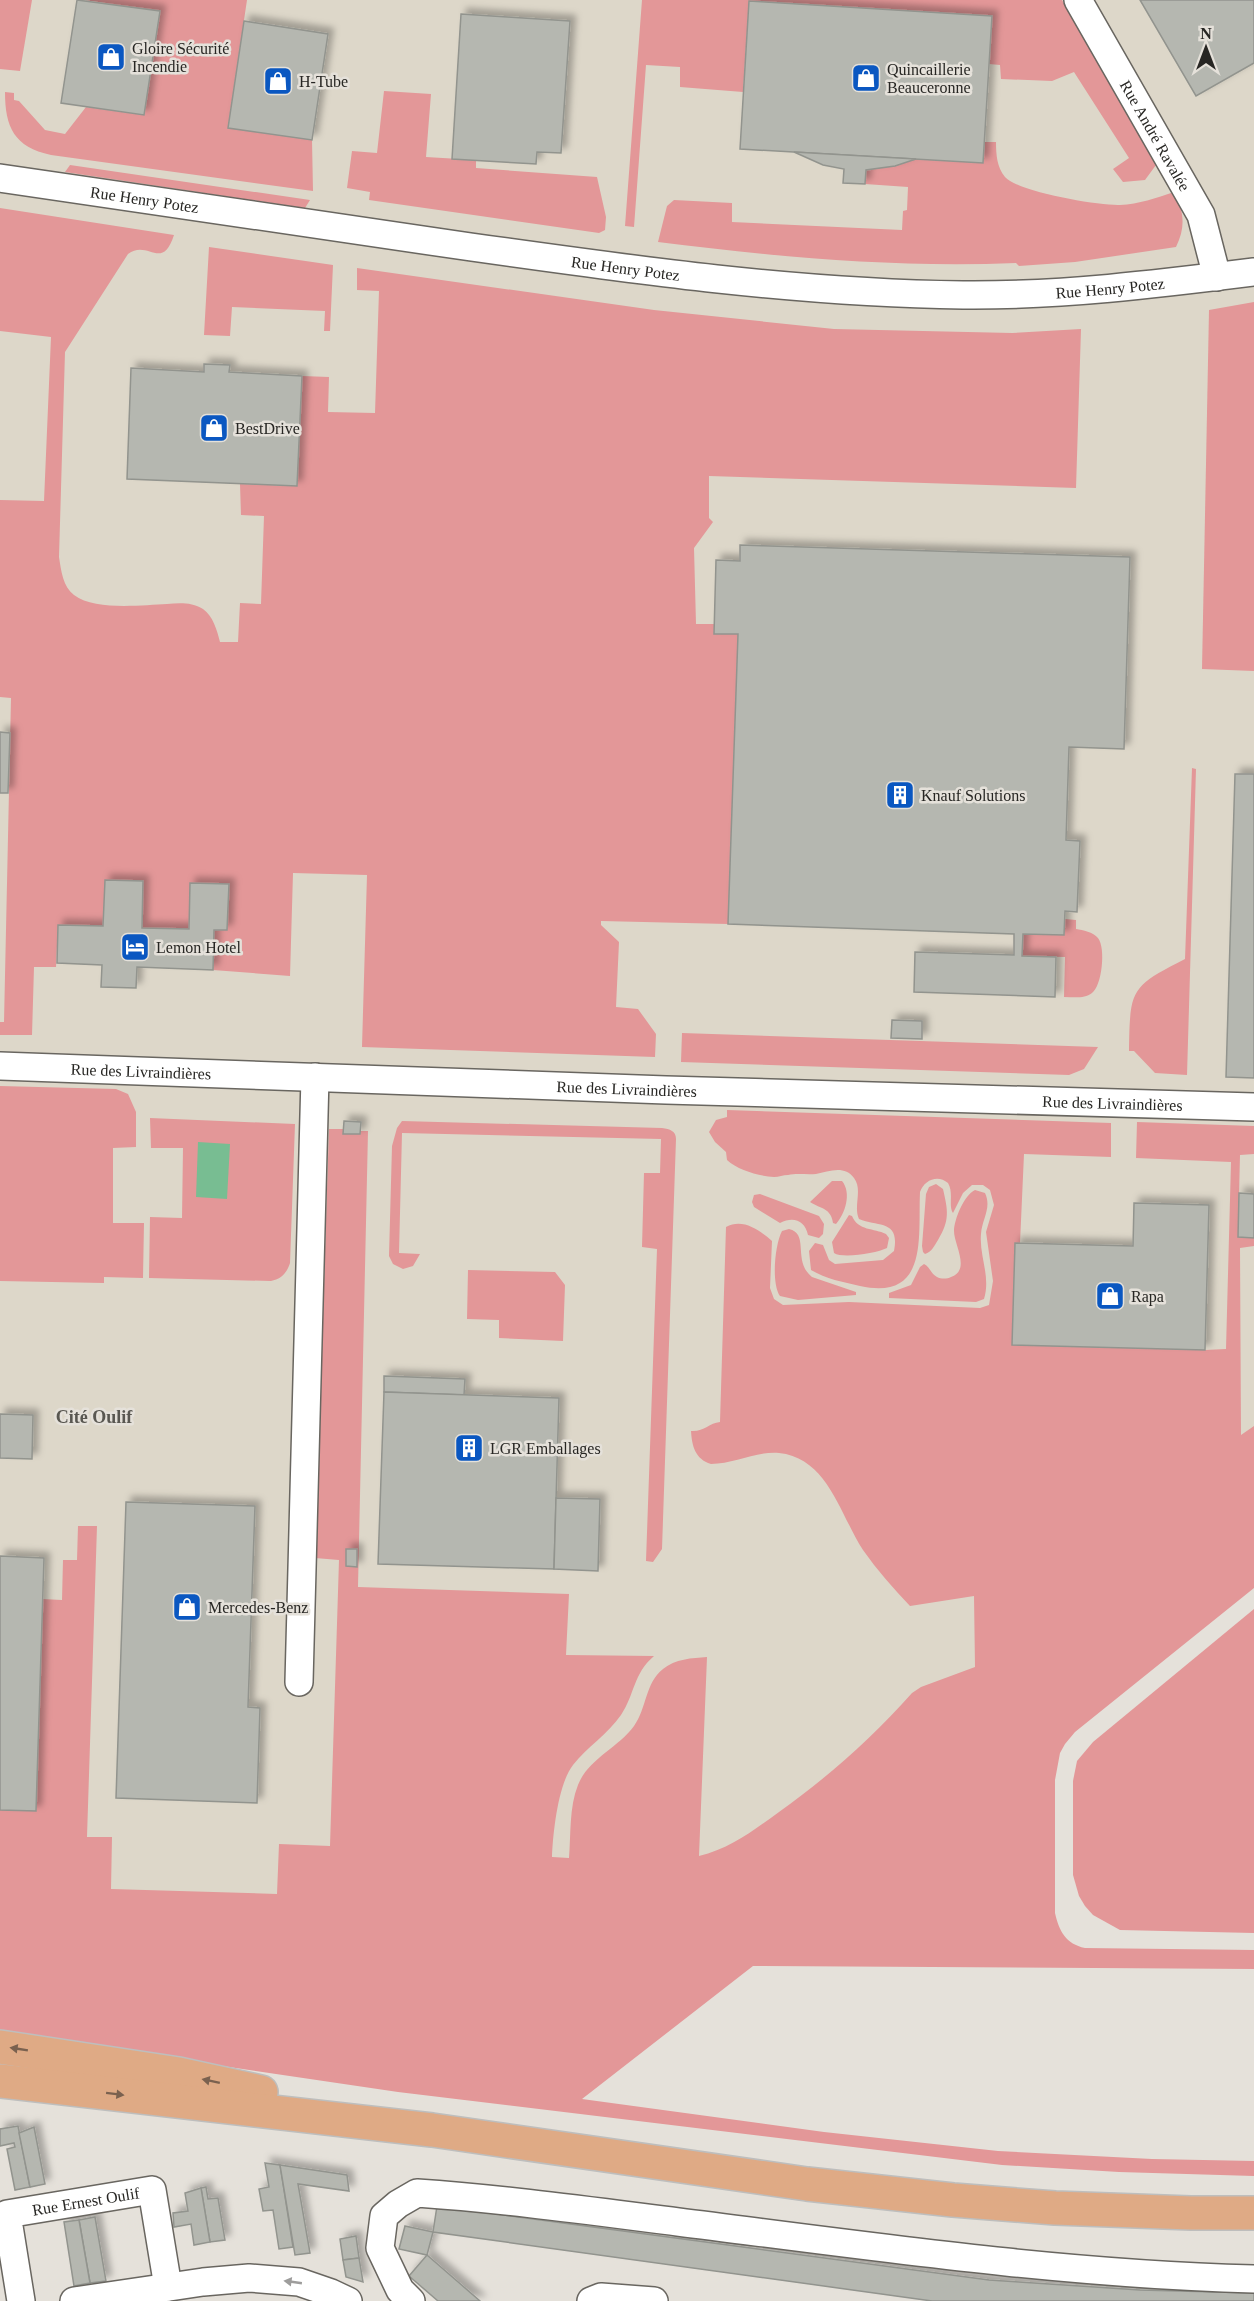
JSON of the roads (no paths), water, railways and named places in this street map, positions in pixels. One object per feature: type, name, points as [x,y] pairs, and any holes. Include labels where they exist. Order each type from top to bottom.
[{"type":"main road","points":[[0,2047],[179,2074],[432,2130]]},
{"type":"main road","points":[[0,2081],[432,2130],[807,2184],[953,2200],[1054,2208],[1191,2213],[1254,2212]]},
{"type":"main road","points":[[0,2095],[13,2097],[57,2087]]},
{"type":"street","name":"Rue André Ravalée","points":[[1078,0],[1198,209],[1206,229],[1216,277]]},
{"type":"street","name":"Rue Henry Potez","points":[[0,178],[623,268],[791,287],[876,293],[966,295],[1052,292],[1254,272]]},
{"type":"street","name":"Rue des Livraindières","points":[[0,1066],[1254,1107]]},
{"type":"street","points":[[299,1682],[315,1077]]},
{"type":"street","name":"Rue Ernest Oulif","points":[[21,2301],[7,2214],[152,2190],[168,2287]]},
{"type":"street","points":[[411,2301],[400,2290],[380,2248],[384,2216],[398,2204],[417,2193],[585,2210],[948,2256],[1179,2277],[1254,2279]]},
{"type":"street","points":[[74,2301],[249,2278],[299,2282],[348,2301]]},
{"type":"street","points":[[591,2301],[601,2297],[654,2301]]},
{"type":"place","name":"Gloire Sécurité Incendie","points":[[111,57]]},
{"type":"place","name":"Quincaillerie Beauceronne","points":[[866,78]]},
{"type":"place","name":"H-Tube","points":[[278,81]]},
{"type":"place","name":"BestDrive","points":[[214,428]]},
{"type":"place","name":"Knauf Solutions","points":[[900,795]]},
{"type":"place","name":"Lemon Hotel","points":[[135,947]]},
{"type":"place","name":"Rapa","points":[[1110,1296]]},
{"type":"place","name":"LGR Emballages","points":[[469,1448]]},
{"type":"place","name":"Mercedes-Benz","points":[[187,1607]]},
{"type":"district","name":"Cité Oulif","points":[[94,1417]]}]
